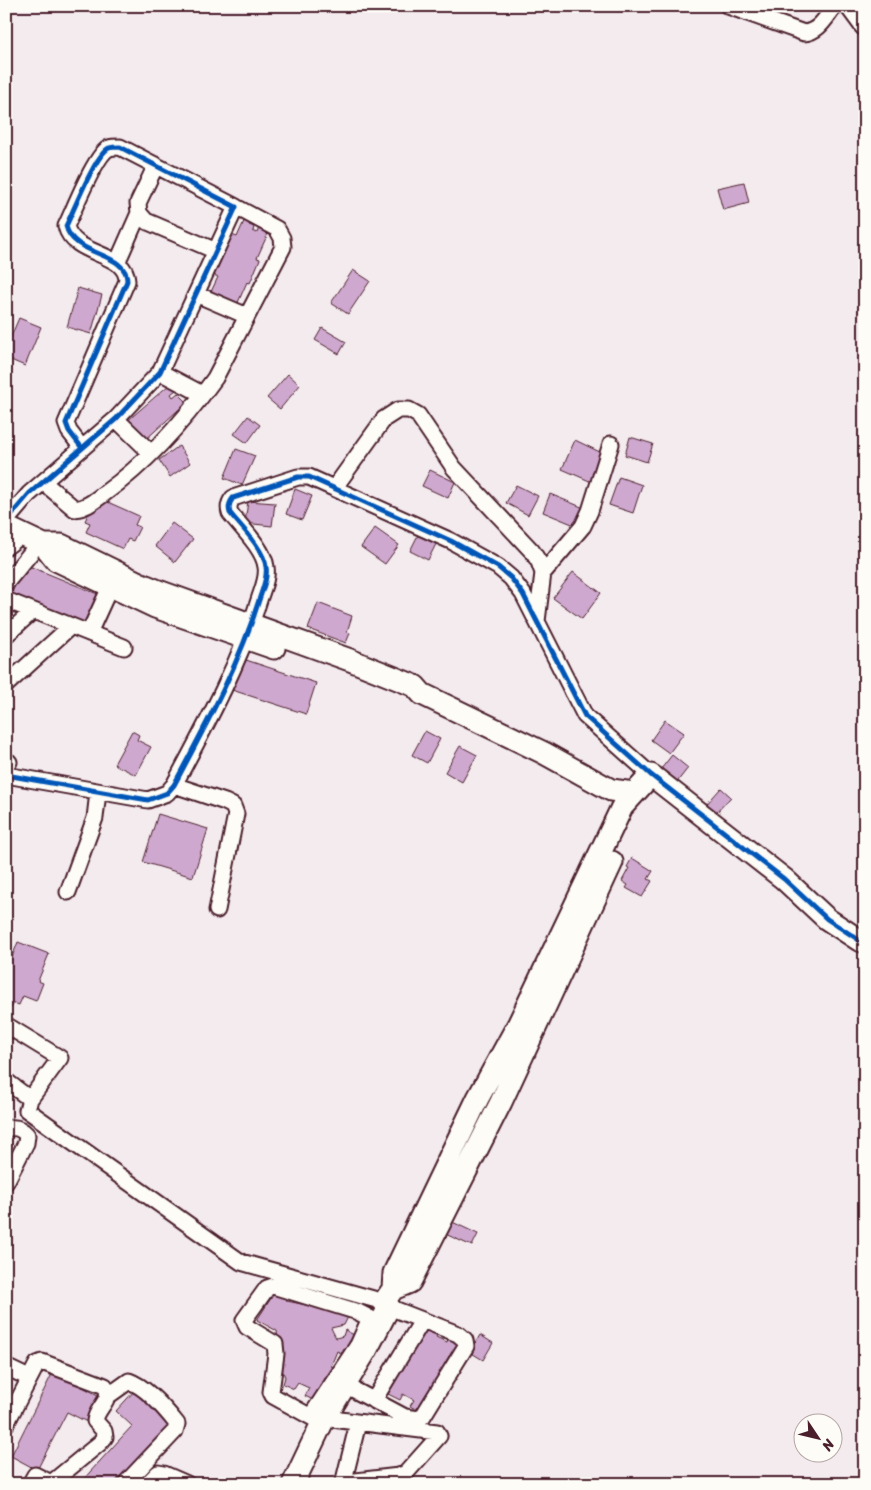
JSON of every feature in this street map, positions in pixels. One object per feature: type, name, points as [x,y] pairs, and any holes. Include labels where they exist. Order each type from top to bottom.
[{"type":"street","points":[[728,6],[804,33],[817,29],[835,6]]},
{"type":"street","points":[[851,6],[865,25]]},
{"type":"street","points":[[43,482],[75,509],[83,508],[122,480],[163,442],[214,378],[283,247],[282,238],[277,229],[120,147],[109,148],[94,166],[66,226],[73,239],[84,247],[117,262],[127,274],[127,281],[66,423],[69,431],[82,448]]},
{"type":"street","points":[[117,262],[139,213],[138,203],[156,165]]},
{"type":"street","points":[[6,521],[29,494],[116,420],[160,372],[236,207]]},
{"type":"street","points":[[139,213],[146,221],[216,251]]},
{"type":"street","points":[[196,294],[247,316]]},
{"type":"street","points":[[160,372],[202,394]]},
{"type":"street","points":[[335,487],[384,418],[398,410],[409,410],[418,415],[454,468],[532,551],[539,562],[543,573],[537,621]]},
{"type":"street","points":[[116,420],[151,453]]},
{"type":"street","points":[[543,573],[583,526],[590,511],[611,444]]},
{"type":"street","points":[[7,766],[98,792],[148,800],[167,793],[174,785],[221,695],[249,632],[266,577],[266,566],[262,555],[230,513],[229,503],[233,498],[298,478],[309,477],[335,487],[451,541],[498,567],[511,578],[523,594],[584,716],[650,775],[784,878],[827,919],[865,942]]},
{"type":"street","points":[[23,540],[61,546],[139,583],[158,599]]},
{"type":"street","points":[[23,540],[56,560],[110,587],[158,599],[348,666],[415,686],[422,694],[536,749],[611,790],[634,793]]},
{"type":"street","points":[[6,583],[23,540]]},
{"type":"street","points":[[89,633],[110,587]]},
{"type":"street","points":[[6,600],[124,647]]},
{"type":"street","points":[[6,635],[33,611]]},
{"type":"street","points":[[6,685],[71,626]]},
{"type":"street","points":[[319,1419],[345,1385],[367,1349],[394,1273],[478,1098],[519,1023],[622,807],[650,775]]},
{"type":"street","points":[[174,785],[226,802],[233,806],[236,814],[217,910]]},
{"type":"street","points":[[68,892],[95,818],[98,792]]},
{"type":"street","points":[[6,1025],[60,1058],[30,1099],[28,1110],[242,1262],[422,1320],[458,1334],[465,1340],[466,1346],[423,1416],[419,1419],[405,1417],[345,1385]]},
{"type":"street","points":[[6,1081],[30,1099]]},
{"type":"street","points":[[6,1129],[13,1127],[22,1130],[27,1135],[26,1143],[7,1180]]},
{"type":"street","points":[[358,1423],[344,1480],[347,1482],[399,1476],[406,1473],[439,1436],[437,1432],[358,1423],[319,1419],[273,1396],[271,1392],[276,1354],[275,1344],[247,1327],[244,1320],[270,1286],[358,1312],[383,1308]]},
{"type":"street","points":[[294,1484],[319,1419],[358,1346],[383,1308]]},
{"type":"street","points":[[374,1400],[422,1320]]},
{"type":"street","points":[[6,1424],[37,1364],[42,1362],[105,1386],[108,1390],[108,1396]]},
{"type":"street","points":[[6,1367],[30,1378]]},
{"type":"street","points":[[30,1484],[35,1475],[51,1483],[100,1443],[105,1437],[104,1431],[95,1421],[96,1416],[108,1396],[129,1381],[137,1384],[177,1424],[176,1431],[125,1484]]},
{"type":"street","points":[[147,1484],[158,1473],[188,1484]]},
{"type":"building","points":[[744,182],[749,203],[723,210],[717,188]]},
{"type":"building","points":[[245,219],[251,221],[249,225],[254,227],[253,231],[257,233],[260,225],[270,229],[257,258],[260,259],[250,283],[247,282],[236,307],[226,303],[228,299],[222,296],[220,300],[209,296],[218,277],[212,274],[229,234],[237,237]]},
{"type":"building","points":[[353,270],[370,281],[348,314],[331,303]]},
{"type":"building","points":[[78,288],[102,295],[91,334],[67,327]]},
{"type":"building","points":[[19,318],[41,327],[25,366],[6,358],[6,348]]},
{"type":"building","points":[[322,328],[346,342],[339,354],[315,340]]},
{"type":"building","points":[[288,374],[300,385],[280,409],[267,398]]},
{"type":"building","points":[[170,384],[176,390],[171,394],[173,397],[178,393],[187,402],[144,441],[126,422]]},
{"type":"building","points":[[248,416],[260,425],[247,443],[234,434]]},
{"type":"building","points":[[630,437],[653,444],[647,462],[625,455]]},
{"type":"building","points":[[575,440],[606,455],[594,483],[562,469]]},
{"type":"building","points":[[179,446],[190,463],[170,477],[159,460]]},
{"type":"building","points":[[236,449],[255,456],[242,485],[224,478]]},
{"type":"building","points":[[430,470],[455,482],[448,498],[422,486]]},
{"type":"building","points":[[619,477],[642,485],[633,513],[609,505]]},
{"type":"building","points":[[516,485],[538,496],[528,515],[506,503]]},
{"type":"building","points":[[295,489],[312,496],[302,520],[286,514]]},
{"type":"building","points":[[550,494],[584,508],[577,526],[543,512]]},
{"type":"building","points":[[101,499],[139,516],[135,525],[140,527],[133,541],[128,539],[123,549],[86,532],[90,523],[85,521],[92,505]]},
{"type":"building","points":[[248,501],[275,503],[272,526],[245,523]]},
{"type":"building","points":[[172,523],[193,539],[175,562],[155,546]]},
{"type":"building","points":[[375,528],[399,545],[385,564],[361,547]]},
{"type":"building","points":[[419,533],[437,542],[428,560],[410,551]]},
{"type":"building","points":[[24,564],[100,595],[87,626],[11,595]]},
{"type":"building","points":[[573,572],[601,593],[582,619],[553,598]]},
{"type":"building","points":[[318,603],[352,616],[347,632],[350,633],[346,643],[308,629]]},
{"type":"building","points":[[243,659],[316,683],[306,714],[232,690]]},
{"type":"building","points":[[665,720],[684,733],[669,753],[651,740]]},
{"type":"building","points":[[132,731],[139,735],[137,740],[151,747],[136,775],[114,764]]},
{"type":"building","points":[[425,731],[440,739],[427,763],[412,755]]},
{"type":"building","points":[[460,746],[477,755],[462,782],[445,772]]},
{"type":"building","points":[[672,755],[688,768],[677,782],[661,769]]},
{"type":"building","points":[[721,788],[731,797],[714,815],[705,806]]},
{"type":"building","points":[[158,814],[208,829],[193,877],[143,862]]},
{"type":"building","points":[[632,858],[653,871],[648,879],[652,881],[642,897],[626,888],[628,885],[622,881]]},
{"type":"building","points":[[18,942],[49,954],[38,981],[43,983],[36,1001],[23,996],[19,1005],[14,1003],[11,1008],[6,1007],[6,972]]},
{"type":"building","points":[[448,1220],[478,1234],[472,1246],[443,1233]]},
{"type":"building","points":[[273,1295],[286,1297],[287,1301],[334,1311],[348,1317],[344,1325],[331,1328],[336,1338],[343,1336],[345,1330],[354,1335],[349,1342],[353,1344],[348,1350],[344,1348],[341,1353],[337,1351],[331,1366],[335,1367],[331,1375],[328,1374],[320,1386],[326,1389],[315,1401],[305,1396],[309,1388],[298,1383],[294,1389],[283,1384],[285,1377],[281,1367],[277,1331],[257,1320]]},
{"type":"building","points":[[427,1325],[439,1331],[436,1337],[447,1342],[449,1336],[461,1342],[454,1359],[449,1356],[441,1371],[444,1372],[422,1413],[410,1406],[414,1400],[403,1394],[400,1400],[388,1394]]},
{"type":"building","points":[[480,1335],[493,1343],[483,1360],[470,1352]]},
{"type":"building","points":[[53,1372],[100,1396],[87,1422],[67,1412],[37,1470],[11,1456]]},
{"type":"building","points":[[136,1389],[172,1424],[123,1484],[79,1484],[132,1426],[116,1411]]},
{"type":"cycle path","points":[[6,521],[29,494],[116,419],[160,372],[236,207],[120,147],[109,148],[103,153],[85,184],[66,226],[71,236],[78,243],[118,264],[125,271],[127,281],[66,423],[69,431],[82,448]]},
{"type":"cycle path","points":[[6,775],[148,800],[167,793],[174,785],[232,671],[251,624],[265,580],[266,567],[261,553],[230,513],[230,503],[233,498],[298,477],[309,477],[451,541],[498,567],[511,578],[523,594],[585,716],[651,775],[784,879],[827,919],[865,942]]}]
